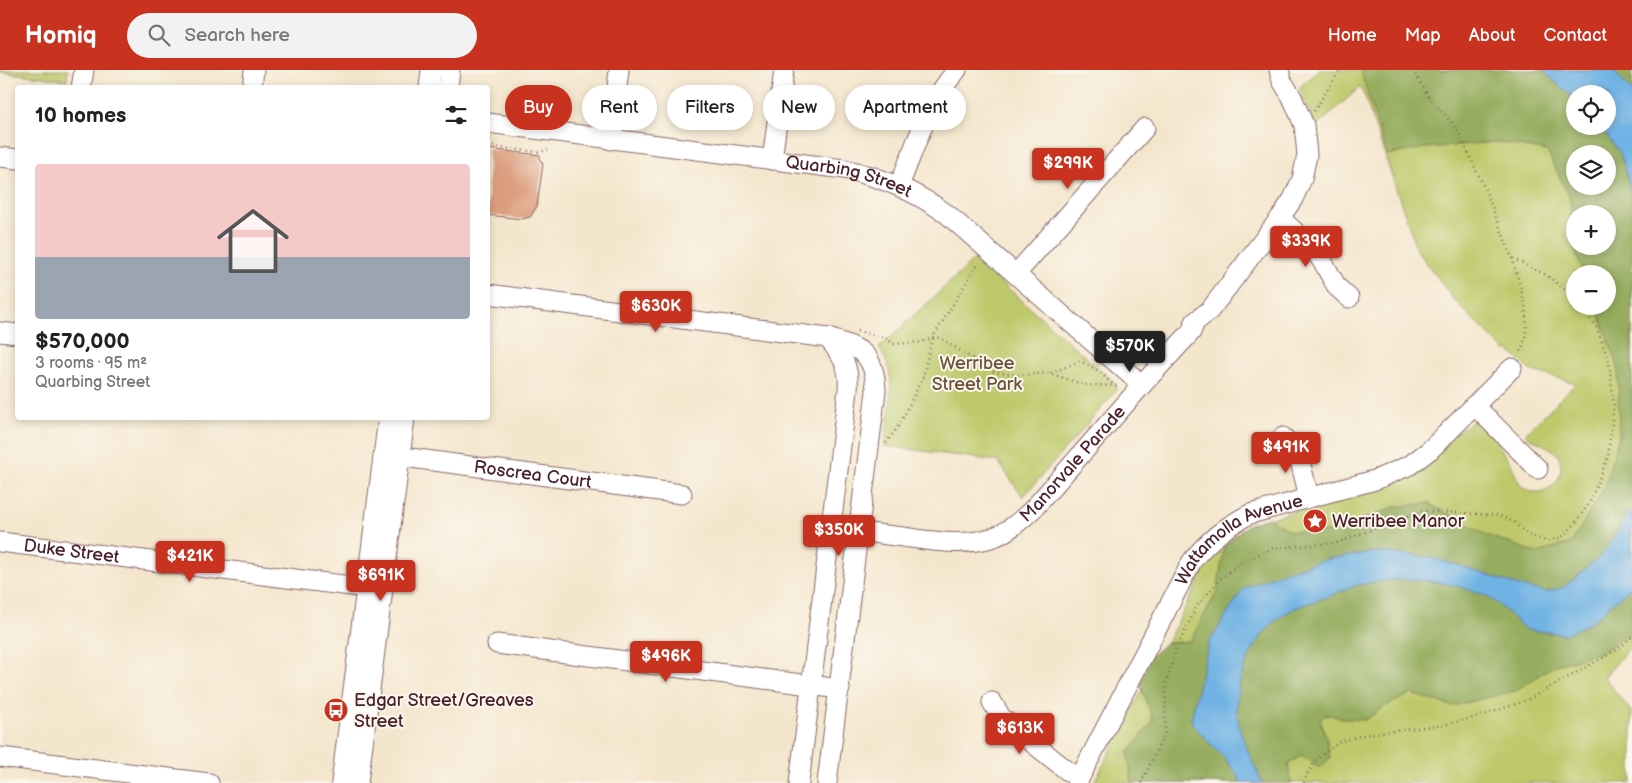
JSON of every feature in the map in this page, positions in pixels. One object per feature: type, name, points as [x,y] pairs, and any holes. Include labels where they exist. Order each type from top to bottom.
[{"type":"street","points":[[82,85],[84,70]]},
{"type":"street","points":[[252,85],[254,70]]},
{"type":"street","points":[[429,85],[431,70]]},
{"type":"street","points":[[448,85],[450,70]]},
{"type":"street","points":[[612,140],[619,70]]},
{"type":"street","points":[[772,160],[784,70]]},
{"type":"street","points":[[899,186],[931,106],[944,85],[957,70]]},
{"type":"street","name":"Manorvale Parade","points":[[830,527],[859,532],[964,543],[995,537],[1008,530],[1034,508],[1191,332],[1195,322],[1210,310],[1280,218],[1299,188],[1307,155],[1304,126],[1278,70]]},
{"type":"street","name":"Quarbing Street","points":[[490,123],[863,173],[899,186],[933,204],[983,245],[1142,385]]},
{"type":"street","points":[[1016,274],[1145,128]]},
{"type":"street","points":[[0,157],[15,159]]},
{"type":"street","points":[[1280,218],[1313,248],[1337,287],[1349,298]]},
{"type":"street","points":[[490,294],[828,338],[856,347],[867,357],[876,375],[876,391],[827,783]]},
{"type":"street","points":[[0,332],[15,334]]},
{"type":"street","points":[[799,783],[849,375],[843,359],[828,338]]},
{"type":"street","name":"Wattamolla Avenue","points":[[1078,781],[1192,562],[1201,549],[1216,534],[1232,522],[1250,514],[1376,480],[1410,465],[1430,450],[1512,368]]},
{"type":"street","points":[[1474,405],[1538,469]]},
{"type":"street","points":[[388,420],[392,456]]},
{"type":"street","points":[[341,783],[374,590],[392,456],[404,420]]},
{"type":"street","points":[[1283,437],[1298,453],[1310,497]]},
{"type":"street","name":"Roscrea Court","points":[[392,456],[682,494]]},
{"type":"street","name":"Duke Street","points":[[0,542],[374,590]]},
{"type":"street","points":[[358,783],[374,590]]},
{"type":"street","points":[[497,644],[840,689]]},
{"type":"street","points":[[992,702],[1001,717],[1078,781]]},
{"type":"street","points":[[0,757],[209,783]]},
{"type":"path","points":[[1304,126],[1340,70]]},
{"type":"path","points":[[1413,70],[1428,96],[1457,129],[1485,189],[1512,258],[1526,307],[1527,330],[1524,346],[1512,368]]},
{"type":"path","points":[[490,146],[538,152],[548,150]]},
{"type":"path","points":[[884,451],[886,443],[900,424],[923,377],[930,346],[935,334],[980,260],[974,254],[983,245]]},
{"type":"path","points":[[1512,258],[1548,276],[1566,291]]},
{"type":"path","points":[[1141,783],[1165,733],[1166,682],[1176,649],[1197,606],[1220,579],[1242,562],[1273,548],[1336,543],[1422,511],[1498,515],[1514,522],[1528,535],[1546,541],[1560,538],[1574,525],[1590,502],[1608,457],[1614,405],[1609,361],[1597,329],[1588,315]]},
{"type":"path","points":[[853,330],[888,338],[893,344],[922,342],[934,337],[940,338],[994,372],[1020,375],[1049,373],[1080,362],[1097,370],[1116,386]]},
{"type":"path","points":[[1049,373],[1084,385],[1142,385]]},
{"type":"path","points":[[1304,783],[1307,774],[1317,760],[1339,742],[1367,734],[1442,726],[1486,715],[1527,700],[1615,651],[1632,637]]},
{"type":"green space","points":[[0,70],[68,70],[67,80],[0,72]]},
{"type":"green space","points":[[1319,70],[1632,70],[1632,645],[1604,677],[1632,713],[1632,783],[1094,783],[1203,573],[1223,548],[1247,525],[1373,489],[1475,420],[1482,423],[1488,430],[1511,464],[1519,482],[1524,488],[1534,492],[1543,491],[1553,485],[1560,475],[1560,459],[1557,454],[1525,434],[1576,383],[1529,370],[1509,350],[1506,352],[1453,299],[1417,250],[1360,87],[1316,127],[1299,88]]},
{"type":"green space","points":[[1360,70],[1632,70],[1632,632],[1601,652],[1553,666],[1515,691],[1452,706],[1411,694],[1385,706],[1365,720],[1344,719],[1327,714],[1320,720],[1326,736],[1330,758],[1320,768],[1302,755],[1288,764],[1291,783],[1132,783],[1128,753],[1153,721],[1140,683],[1150,657],[1166,643],[1190,641],[1217,592],[1224,547],[1247,525],[1268,518],[1290,531],[1329,532],[1394,507],[1428,503],[1489,536],[1537,553],[1571,543],[1604,489],[1619,436],[1618,366],[1599,315],[1616,315],[1616,265],[1580,265],[1576,255],[1616,255],[1616,205],[1570,205],[1568,195],[1616,195],[1616,145],[1566,145],[1566,191],[1547,151],[1496,142],[1425,148],[1387,155]]},
{"type":"green space","name":"Werribee Street Park","points":[[975,259],[1115,383],[1116,391],[1023,497],[998,461],[884,446],[890,409],[891,383],[885,359],[879,348]]},
{"type":"water","points":[[1542,70],[1613,70],[1632,92],[1632,195],[1620,153],[1616,145],[1614,145],[1606,135],[1616,135],[1616,85],[1566,85],[1566,91]]},
{"type":"water","points":[[1632,508],[1632,586],[1591,622],[1566,634],[1526,630],[1500,605],[1482,594],[1451,585],[1419,580],[1387,580],[1355,586],[1300,606],[1284,614],[1270,626],[1254,647],[1243,671],[1237,696],[1240,727],[1246,747],[1262,783],[1241,783],[1230,765],[1191,721],[1209,642],[1244,588],[1287,571],[1327,559],[1376,552],[1428,557],[1519,586],[1546,592],[1564,587],[1604,553]]},
{"type":"building","points":[[490,149],[540,155],[540,160],[543,164],[537,206],[530,217],[521,219],[490,215]]},
{"type":"place","name":"Werribee Manor","points":[[1315,521]]},
{"type":"place","name":"Edgar Street/Greaves Street","points":[[336,710]]}]
